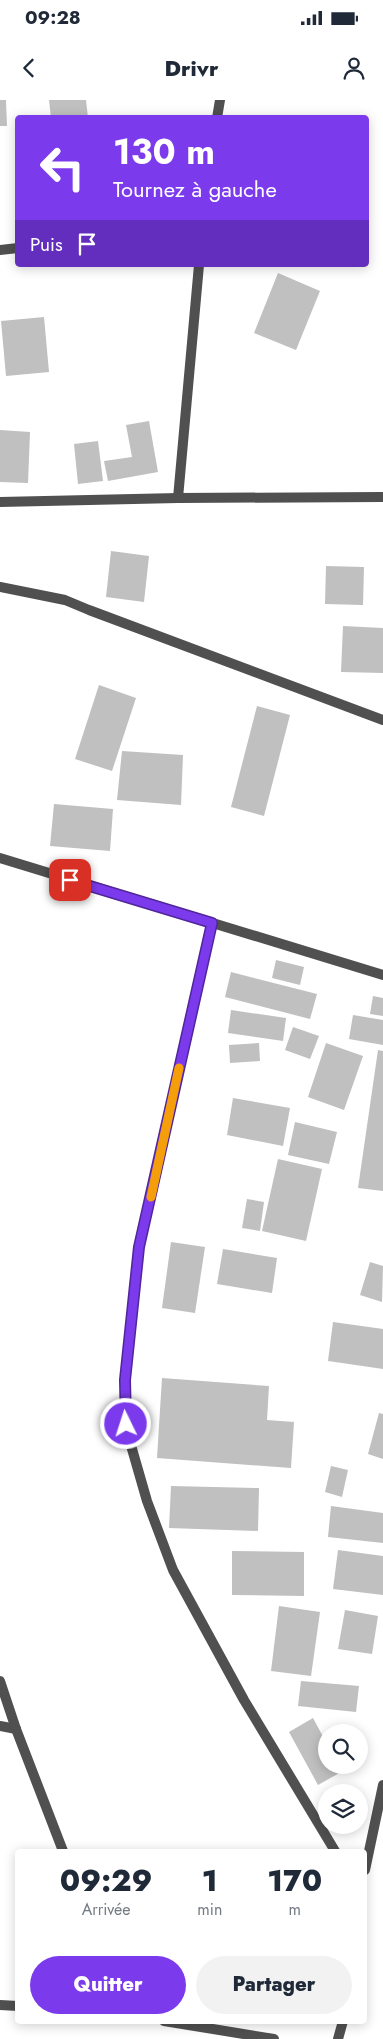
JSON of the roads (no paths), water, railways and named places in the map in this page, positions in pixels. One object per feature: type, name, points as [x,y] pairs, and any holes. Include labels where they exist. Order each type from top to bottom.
[{"type":"street","points":[[218,115],[220,100]]},
{"type":"street","points":[[0,250],[15,248]]},
{"type":"street","points":[[178,498],[199,267]]},
{"type":"street","points":[[0,502],[178,498],[383,497]]},
{"type":"street","points":[[0,587],[66,600],[98,614],[383,720]]},
{"type":"street","points":[[0,858],[383,976]]},
{"type":"street","points":[[212,923],[139,1247],[125,1380],[127,1427],[147,1501],[173,1570],[244,1700],[334,1849]]},
{"type":"street","points":[[0,1681],[16,1729],[62,1849]]},
{"type":"street","points":[[0,1726],[16,1729]]},
{"type":"street","points":[[367,1861],[383,1785]]},
{"type":"street","points":[[0,2005],[15,2006]]},
{"type":"street","points":[[182,2024],[274,2039]]},
{"type":"street","points":[[338,2039],[342,2024]]}]
